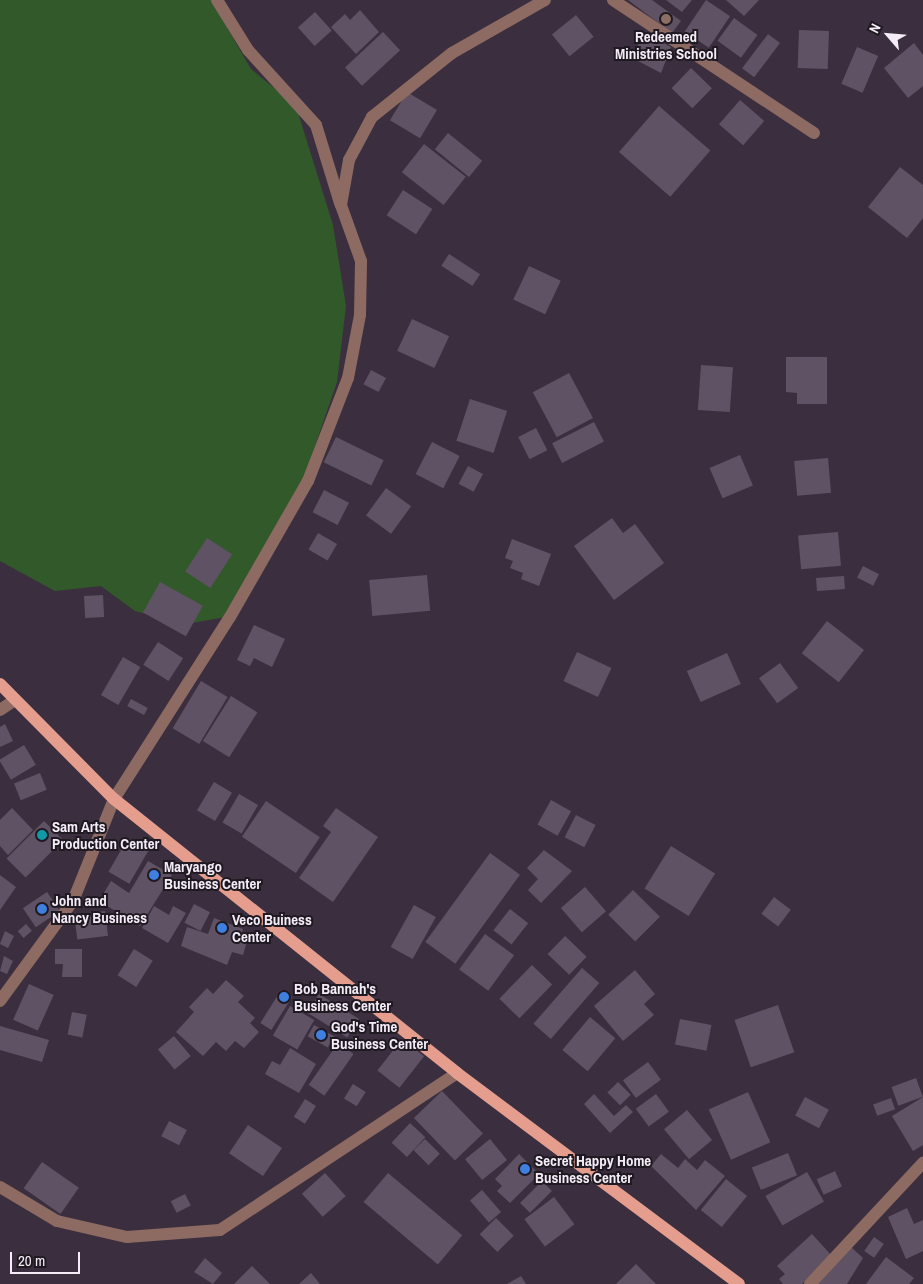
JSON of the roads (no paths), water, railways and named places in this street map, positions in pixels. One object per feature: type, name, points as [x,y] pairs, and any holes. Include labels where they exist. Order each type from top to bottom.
[{"type":"main road","points":[[0,684],[114,799],[457,1073],[739,1284]]},
{"type":"street","points":[[0,1001],[73,901],[114,799],[230,617],[308,480],[348,378],[360,315],[361,261],[316,125],[248,50],[217,0]]},
{"type":"street","points":[[341,205],[349,160],[372,117],[452,53],[545,0]]},
{"type":"street","points":[[613,0],[814,134]]},
{"type":"street","points":[[0,710],[15,700]]},
{"type":"street","points":[[0,1187],[56,1221],[127,1236],[220,1230],[457,1073]]},
{"type":"street","points":[[810,1284],[923,1163]]},
{"type":"place","name":"Redeemed Ministries School","points":[[666,19]]},
{"type":"place","name":"Sam Arts Production Center","points":[[42,835]]},
{"type":"place","name":"Maryango Business Center","points":[[154,875]]},
{"type":"place","name":"John and Nancy Business","points":[[42,909]]},
{"type":"place","name":"Veco Buiness Center","points":[[222,928]]},
{"type":"place","name":"Bob Bannah's Business Center","points":[[284,997]]},
{"type":"place","name":"God's Time Business Center","points":[[321,1035]]},
{"type":"place","name":"Secret Happy Home Business Center","points":[[525,1169]]}]
